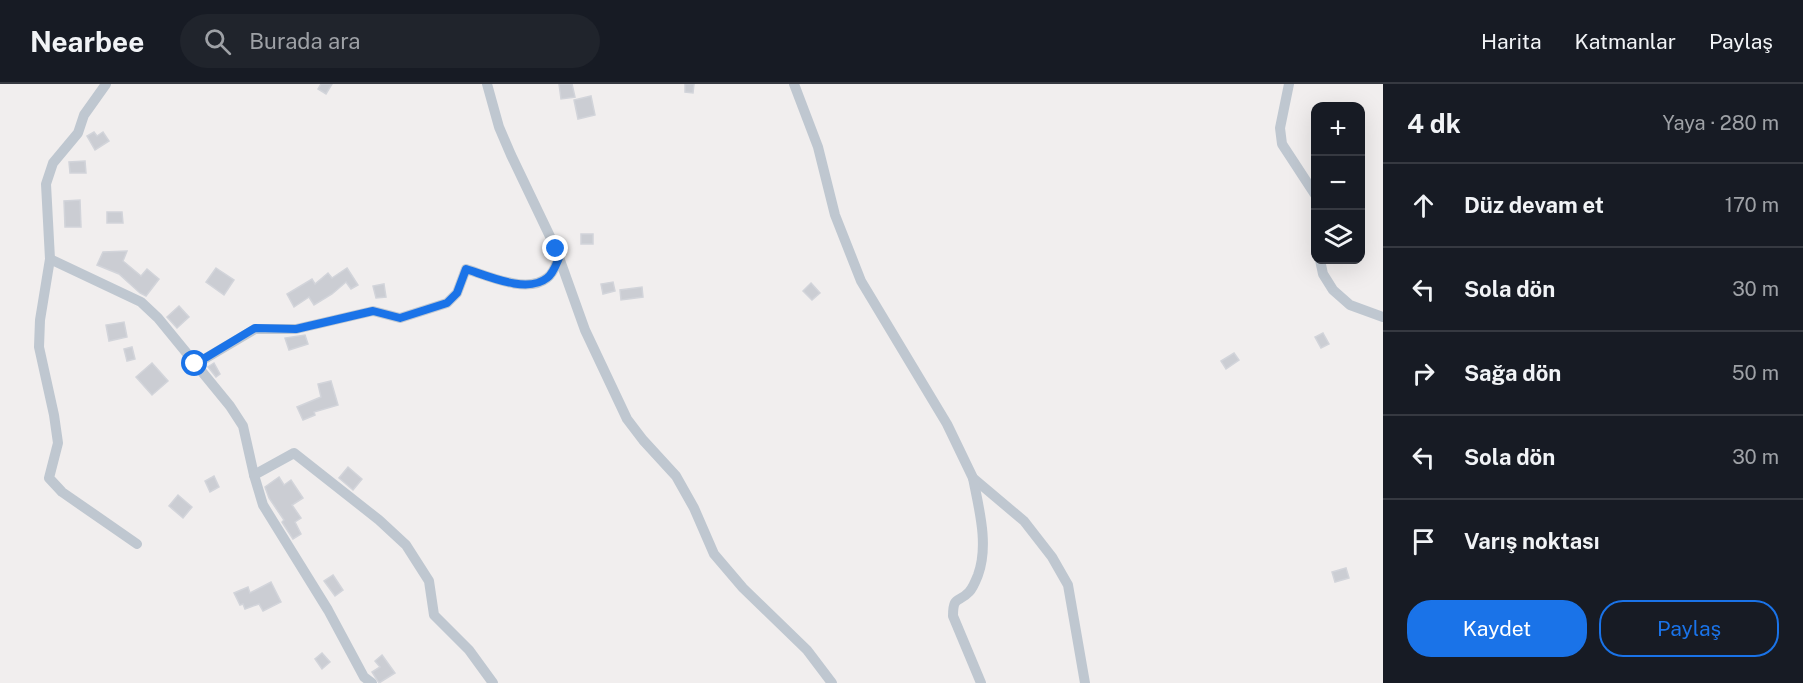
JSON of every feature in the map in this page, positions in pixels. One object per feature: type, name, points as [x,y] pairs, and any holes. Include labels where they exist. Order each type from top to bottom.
[{"type":"street","points":[[106,84],[84,115],[78,134],[53,163],[46,184],[50,259],[40,320],[39,347],[58,443],[49,478],[62,492],[137,544]]},
{"type":"street","points":[[487,84],[499,127],[559,258],[585,330],[627,419],[676,476],[714,554],[743,588],[807,650],[832,683]]},
{"type":"street","points":[[794,84],[818,147],[835,214],[861,281],[947,424],[973,478],[983,538],[981,562],[978,577],[968,593],[957,599],[953,606],[953,616],[981,683]]},
{"type":"street","points":[[1288,84],[1280,128],[1282,144],[1311,188]]},
{"type":"street","points":[[195,364],[255,328],[296,329],[373,311],[400,318],[447,303],[457,293],[466,269],[512,284],[538,283],[549,277],[559,258]]},
{"type":"street","points":[[50,259],[141,302],[158,318],[230,405],[243,426],[263,505],[328,610],[364,677],[372,683]]},
{"type":"street","points":[[1321,264],[1323,274],[1333,290],[1350,305],[1383,317]]},
{"type":"street","points":[[254,475],[294,453],[379,520],[406,545],[429,581],[434,615],[469,650],[493,683]]},
{"type":"street","points":[[973,478],[1024,521],[1052,557],[1068,585],[1085,683]]},
{"type":"building","points":[[321,84],[332,84],[326,94],[318,89]]},
{"type":"building","points":[[559,84],[572,84],[575,97],[561,99]]},
{"type":"building","points":[[685,84],[694,84],[693,93],[685,92]]},
{"type":"building","points":[[591,96],[595,115],[578,119],[574,100]]},
{"type":"building","points":[[94,132],[97,136],[103,132],[109,141],[95,150],[87,136]]},
{"type":"building","points":[[85,161],[86,173],[70,173],[69,162]]},
{"type":"building","points":[[80,200],[81,227],[65,227],[64,201]]},
{"type":"building","points":[[107,212],[122,212],[123,223],[107,223]]},
{"type":"building","points":[[581,234],[593,234],[593,244],[581,244]]},
{"type":"building","points":[[127,251],[123,261],[141,276],[147,269],[159,279],[146,296],[119,274],[97,265],[103,252]]},
{"type":"building","points":[[216,268],[234,280],[224,295],[206,282]]},
{"type":"building","points":[[347,268],[358,285],[351,289],[346,282],[314,305],[309,297],[294,307],[287,294],[312,279],[315,284],[328,273],[332,278]]},
{"type":"building","points":[[613,282],[615,291],[603,294],[601,284]]},
{"type":"building","points":[[811,283],[820,293],[812,300],[803,291]]},
{"type":"building","points":[[384,284],[386,297],[376,298],[373,286]]},
{"type":"building","points":[[642,287],[643,297],[621,300],[620,290]]},
{"type":"building","points":[[179,306],[189,317],[177,328],[167,317]]},
{"type":"building","points":[[124,322],[127,337],[109,341],[106,325]]},
{"type":"building","points":[[1323,333],[1329,344],[1321,348],[1315,337]]},
{"type":"building","points":[[305,335],[308,344],[289,350],[285,338]]},
{"type":"building","points":[[132,347],[135,359],[127,361],[124,349]]},
{"type":"building","points":[[1234,353],[1239,360],[1226,369],[1221,361]]},
{"type":"building","points":[[152,363],[168,381],[152,395],[136,377]]},
{"type":"building","points":[[214,363],[220,374],[216,377],[208,367]]},
{"type":"building","points":[[331,381],[338,405],[314,412],[315,415],[303,420],[297,407],[321,397],[318,384]]},
{"type":"building","points":[[348,467],[362,479],[353,490],[339,478]]},
{"type":"building","points":[[214,476],[219,487],[210,492],[205,481]]},
{"type":"building","points":[[279,477],[284,485],[291,480],[303,498],[292,505],[301,518],[295,522],[301,534],[293,539],[265,487]]},
{"type":"building","points":[[178,495],[192,507],[183,518],[169,506]]},
{"type":"building","points":[[1346,568],[1349,578],[1335,582],[1332,572]]},
{"type":"building","points":[[333,575],[343,590],[335,596],[324,581]]},
{"type":"building","points":[[271,582],[281,602],[263,611],[259,604],[245,609],[243,604],[240,605],[234,593],[248,587],[250,593]]},
{"type":"building","points":[[322,653],[330,662],[322,669],[315,659]]},
{"type":"building","points":[[382,655],[395,673],[379,683],[372,672],[380,667],[375,661]]},
{"type":"route","points":[[195,364],[255,328],[296,329],[373,311],[400,318],[447,303],[457,293],[466,269],[512,284],[538,283],[549,277],[559,258],[556,249]]}]
